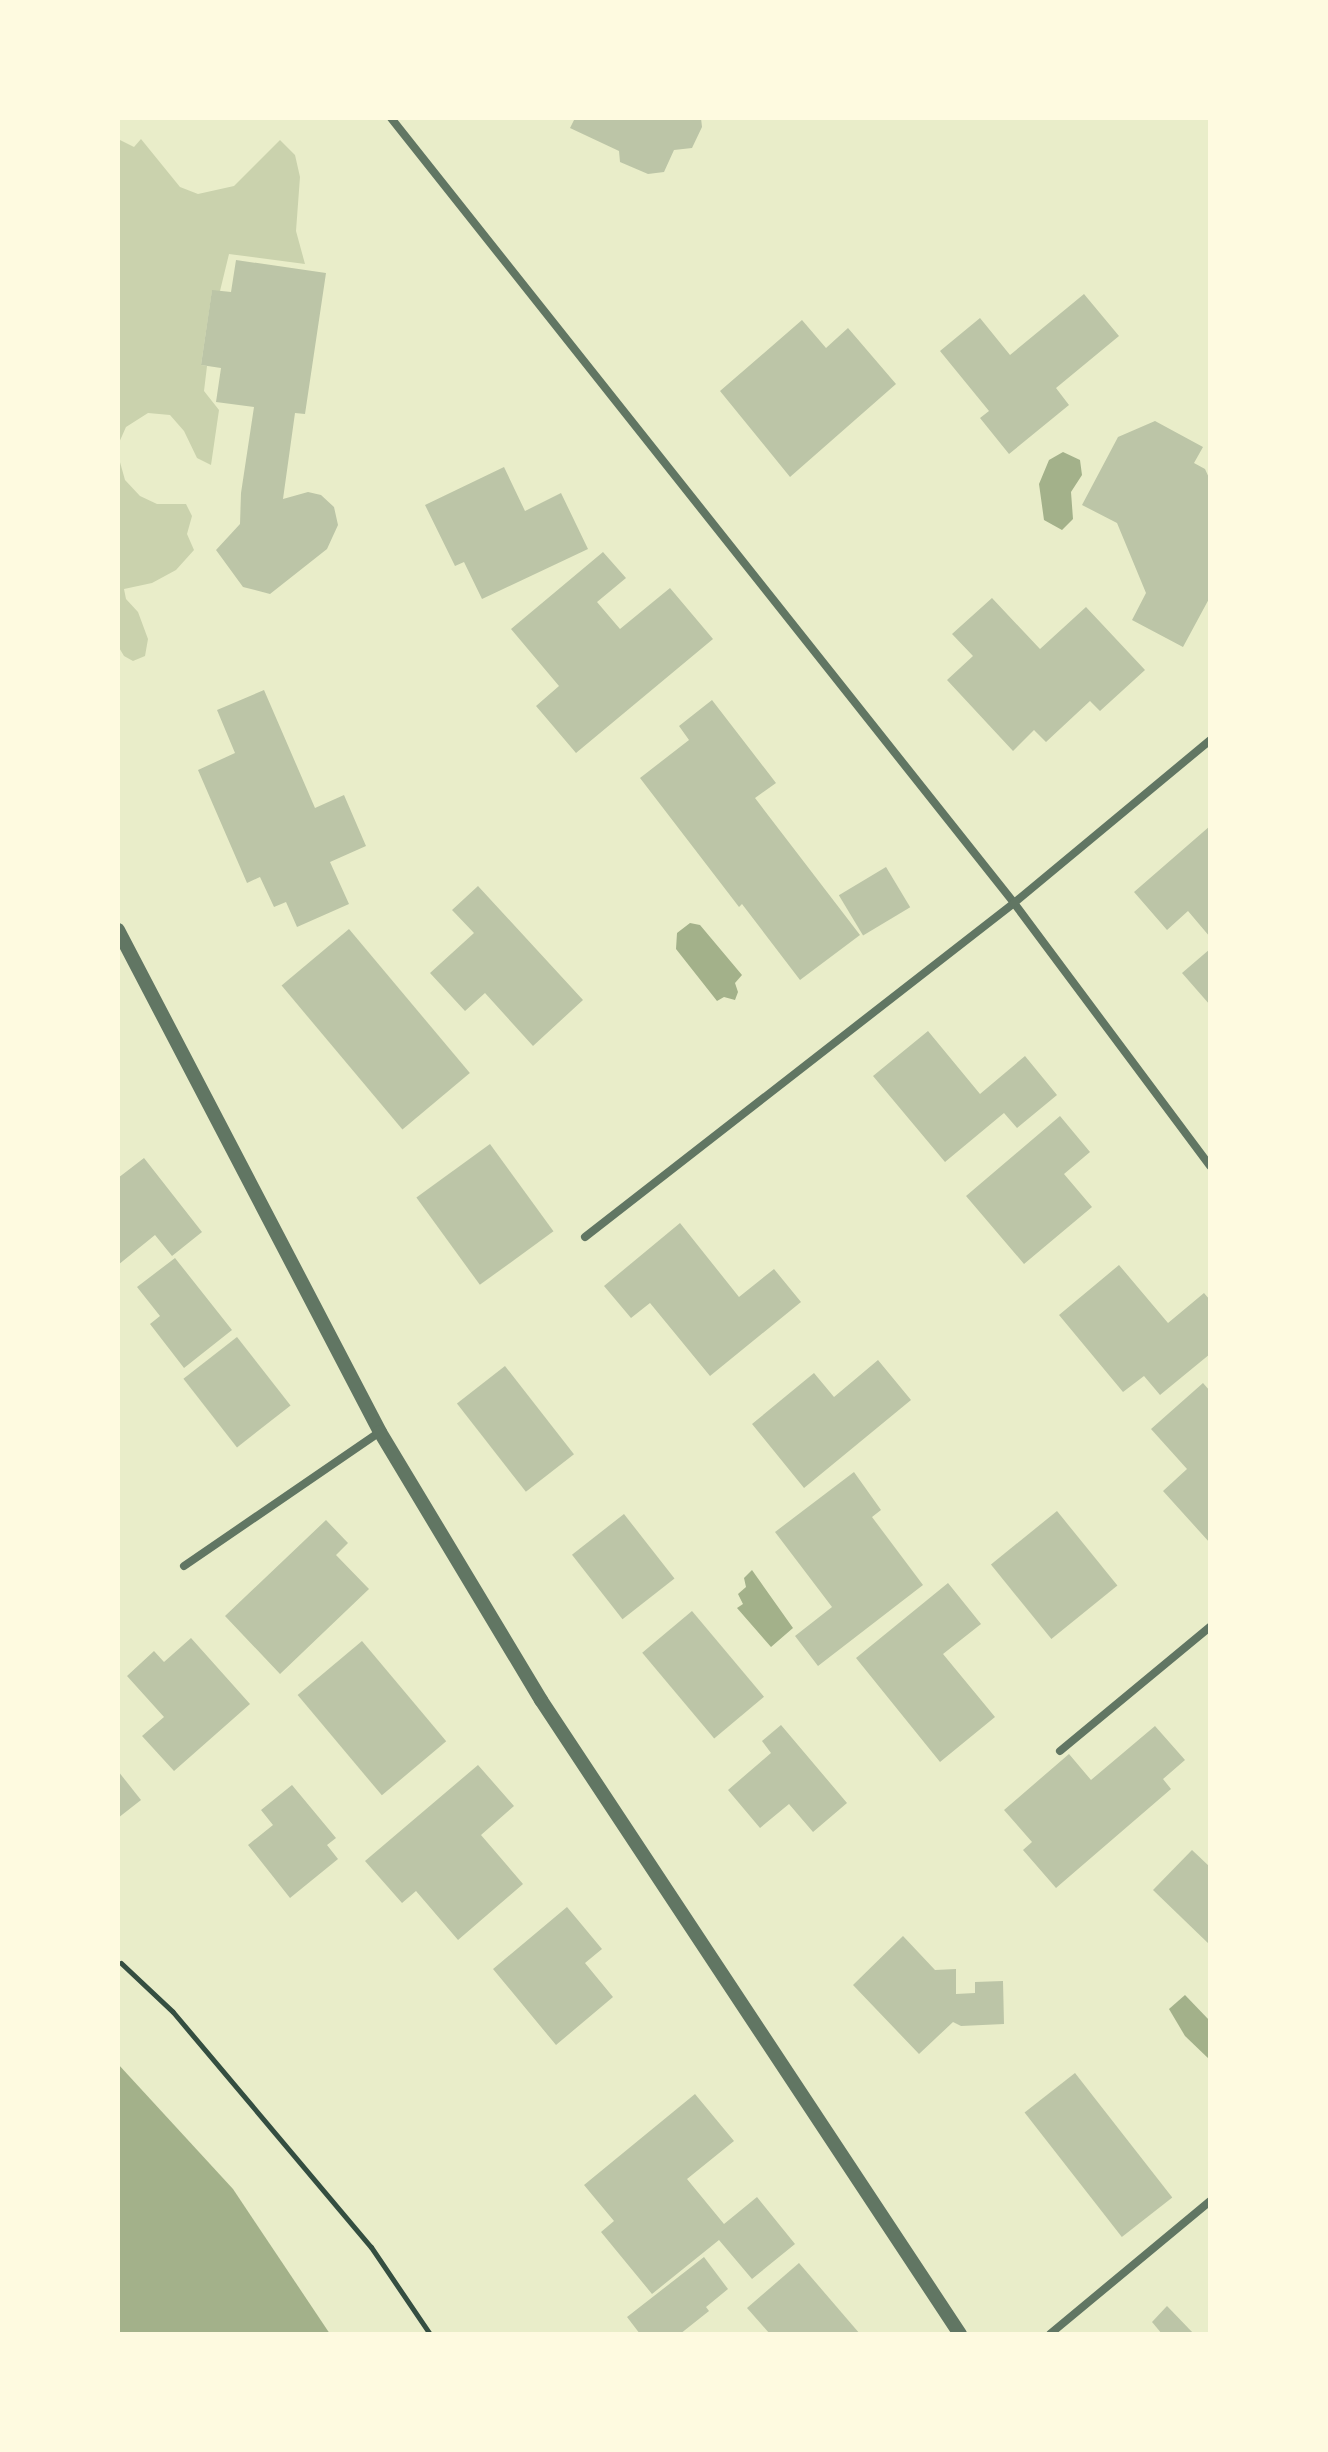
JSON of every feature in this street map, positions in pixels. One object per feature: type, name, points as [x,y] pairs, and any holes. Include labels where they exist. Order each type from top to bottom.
[{"type":"street","points":[[391,118],[1014,903],[1210,1166]]},
{"type":"street","points":[[585,1237],[1014,903],[1210,740]]},
{"type":"street","points":[[118,930],[380,1432],[541,1700],[960,2334]]},
{"type":"street","points":[[184,1566],[380,1432]]},
{"type":"street","points":[[1060,1751],[1210,1627]]},
{"type":"street","points":[[1050,2334],[1210,2201]]},
{"type":"path","points":[[121,1963],[173,2012],[361,2235],[430,2334]]},
{"type":"shaded area","points":[[118,139],[134,147],[141,139],[180,187],[198,194],[234,186],[280,140],[295,155],[300,177],[296,231],[305,264],[229,254],[220,291],[212,291],[201,365],[207,366],[204,391],[219,410],[211,465],[197,458],[184,431],[170,415],[148,413],[126,427],[118,445]]},
{"type":"shaded area","points":[[1063,452],[1080,460],[1082,475],[1071,492],[1073,519],[1062,530],[1044,520],[1039,484],[1049,460]]},
{"type":"shaded area","points":[[118,455],[125,480],[140,496],[157,504],[186,504],[192,516],[187,534],[194,550],[176,570],[152,583],[124,589],[126,599],[138,612],[148,639],[145,656],[133,661],[124,656],[118,646]]},
{"type":"shaded area","points":[[690,923],[700,925],[742,975],[735,983],[738,992],[735,1000],[724,997],[717,1001],[676,949],[677,933]]},
{"type":"shaded area","points":[[752,1570],[793,1628],[771,1647],[737,1608],[743,1604],[738,1594],[746,1587],[744,1578]]},
{"type":"shaded area","points":[[1185,1995],[1210,2021],[1210,2060],[1185,2036],[1169,2009]]},
{"type":"shaded area","points":[[118,2064],[233,2189],[330,2334],[118,2334]]},
{"type":"building","points":[[575,118],[701,118],[702,127],[692,148],[674,150],[664,172],[648,174],[620,162],[619,151],[570,128]]},
{"type":"building","points":[[236,260],[326,273],[305,414],[295,413],[283,499],[308,492],[321,495],[334,507],[338,525],[327,549],[270,594],[243,587],[216,550],[240,524],[241,493],[254,407],[216,402],[221,368],[201,365],[212,290],[231,292]]},
{"type":"building","points":[[1084,294],[1119,336],[1056,388],[1069,405],[1009,454],[980,418],[989,411],[940,351],[980,318],[1010,355]]},
{"type":"building","points":[[802,320],[826,348],[848,328],[896,384],[790,477],[720,391]]},
{"type":"building","points":[[1155,421],[1203,447],[1194,463],[1205,469],[1210,480],[1210,597],[1183,647],[1132,620],[1146,593],[1117,523],[1082,505],[1118,437]]},
{"type":"building","points":[[504,467],[525,511],[561,493],[588,549],[482,599],[464,562],[455,566],[425,505]]},
{"type":"building","points":[[603,552],[626,578],[597,602],[620,629],[670,588],[713,639],[576,753],[536,706],[559,686],[511,629]]},
{"type":"building","points":[[992,598],[1040,649],[1086,607],[1145,670],[1100,711],[1090,701],[1046,742],[1034,730],[1013,751],[947,680],[973,656],[952,634]]},
{"type":"building","points":[[264,690],[315,808],[344,795],[366,846],[330,862],[349,904],[297,927],[286,902],[274,907],[260,877],[247,883],[198,770],[235,753],[217,710]]},
{"type":"building","points":[[712,700],[776,783],[755,798],[860,935],[800,980],[742,904],[739,907],[640,778],[689,740],[679,726]]},
{"type":"building","points":[[1210,826],[1210,937],[1188,911],[1167,930],[1134,892]]},
{"type":"building","points":[[886,867],[910,907],[863,936],[839,895]]},
{"type":"building","points":[[478,886],[583,1000],[533,1046],[485,993],[465,1011],[430,973],[474,933],[452,910]]},
{"type":"building","points":[[349,929],[470,1073],[402,1130],[282,986]]},
{"type":"building","points":[[1210,949],[1210,1005],[1182,973]]},
{"type":"building","points":[[928,1031],[980,1094],[1025,1056],[1057,1095],[1017,1128],[1004,1113],[945,1162],[873,1076]]},
{"type":"building","points":[[1060,1116],[1090,1152],[1064,1174],[1092,1207],[1024,1264],[966,1196]]},
{"type":"building","points":[[490,1144],[553,1231],[480,1285],[416,1197]]},
{"type":"building","points":[[144,1158],[202,1232],[172,1256],[155,1235],[118,1265],[118,1178]]},
{"type":"building","points":[[680,1223],[739,1297],[774,1269],[801,1302],[710,1376],[650,1303],[631,1318],[604,1286]]},
{"type":"building","points":[[175,1258],[232,1330],[184,1368],[150,1324],[160,1316],[137,1287]]},
{"type":"building","points":[[1119,1265],[1168,1323],[1204,1293],[1210,1300],[1210,1354],[1160,1395],[1144,1376],[1123,1392],[1059,1315]]},
{"type":"building","points":[[237,1337],[291,1406],[237,1447],[183,1379]]},
{"type":"building","points":[[878,1360],[911,1400],[804,1488],[752,1424],[814,1373],[834,1397]]},
{"type":"building","points":[[505,1366],[574,1454],[526,1492],[457,1404]]},
{"type":"building","points":[[1203,1383],[1210,1391],[1210,1543],[1163,1491],[1187,1469],[1151,1429]]},
{"type":"building","points":[[854,1472],[881,1510],[872,1517],[923,1585],[818,1666],[795,1636],[832,1607],[775,1532]]},
{"type":"building","points":[[1057,1511],[1117,1586],[1051,1639],[991,1564]]},
{"type":"building","points":[[624,1514],[674,1579],[622,1619],[572,1555]]},
{"type":"building","points":[[326,1520],[348,1543],[336,1555],[369,1589],[280,1674],[225,1616]]},
{"type":"building","points":[[948,1583],[981,1624],[943,1654],[995,1717],[940,1762],[856,1658]]},
{"type":"building","points":[[692,1611],[764,1697],[714,1739],[642,1653]]},
{"type":"building","points":[[191,1638],[250,1704],[174,1771],[142,1736],[164,1717],[127,1676],[154,1651],[164,1662]]},
{"type":"building","points":[[362,1641],[446,1741],[382,1795],[298,1695]]},
{"type":"building","points":[[781,1725],[847,1803],[813,1832],[789,1804],[760,1828],[728,1790],[771,1753],[762,1741]]},
{"type":"building","points":[[1155,1726],[1185,1760],[1163,1779],[1171,1789],[1056,1888],[1023,1850],[1032,1842],[1004,1810],[1069,1754],[1091,1780]]},
{"type":"building","points":[[478,1765],[514,1806],[481,1835],[523,1884],[458,1940],[416,1891],[402,1903],[365,1861]]},
{"type":"building","points":[[118,1771],[141,1800],[118,1818]]},
{"type":"building","points":[[292,1785],[336,1838],[327,1845],[338,1859],[290,1898],[248,1845],[273,1825],[261,1810]]},
{"type":"building","points":[[1192,1850],[1210,1867],[1210,1945],[1153,1890]]},
{"type":"building","points":[[567,1907],[602,1949],[585,1963],[613,1997],[556,2045],[493,1969]]},
{"type":"building","points":[[903,1936],[935,1970],[956,1969],[956,1994],[975,1993],[975,1982],[1003,1981],[1004,2024],[961,2026],[953,2022],[919,2054],[853,1985]]},
{"type":"building","points":[[1075,2073],[1172,2198],[1122,2237],[1025,2112]]},
{"type":"building","points":[[695,2094],[734,2141],[687,2179],[724,2224],[757,2197],[795,2244],[752,2279],[719,2240],[652,2294],[601,2232],[614,2221],[584,2185]]},
{"type":"building","points":[[704,2257],[728,2289],[706,2307],[709,2311],[680,2334],[640,2334],[627,2317]]},
{"type":"building","points":[[799,2263],[860,2334],[770,2334],[747,2308]]},
{"type":"building","points":[[1167,2306],[1194,2334],[1162,2334],[1152,2322]]}]
